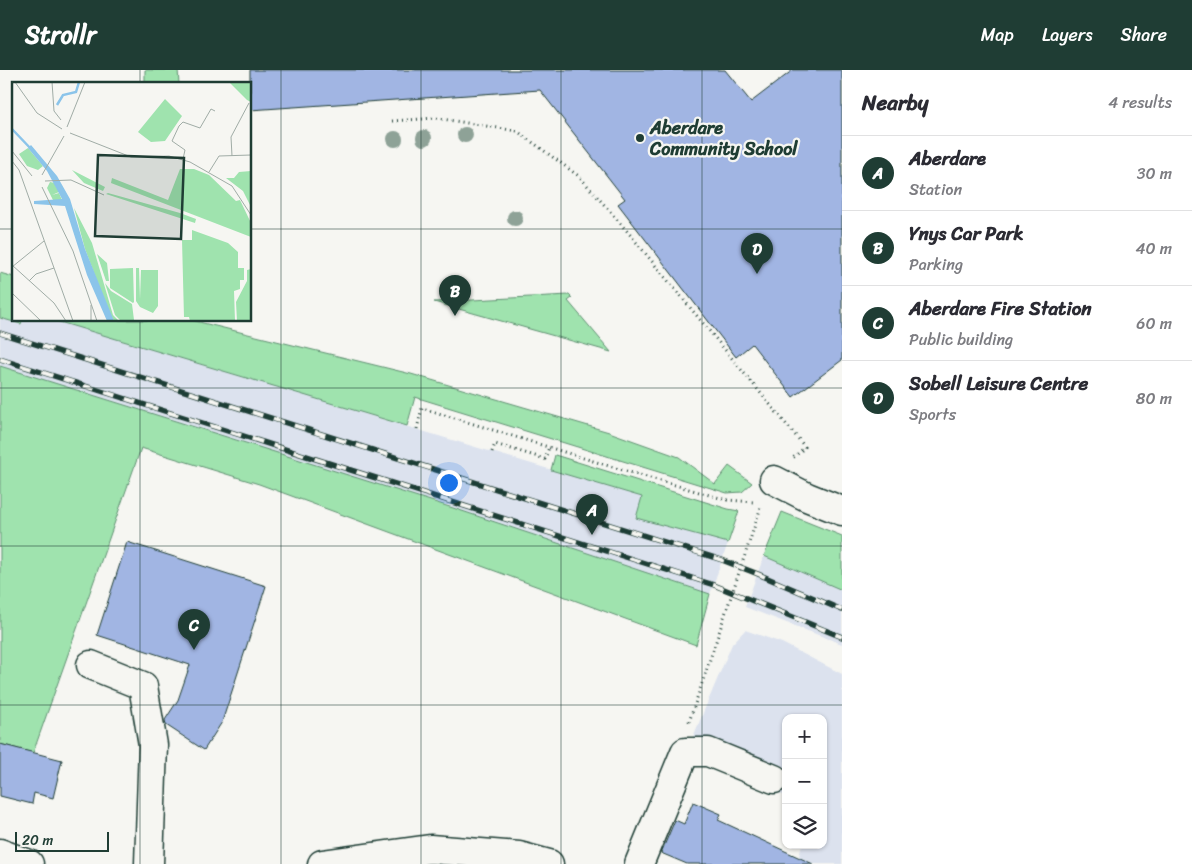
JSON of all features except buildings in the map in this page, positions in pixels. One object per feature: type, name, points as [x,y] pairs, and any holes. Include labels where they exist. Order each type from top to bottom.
[{"type":"street","points":[[774,480],[807,497],[842,511]]},
{"type":"street","points":[[91,665],[143,686],[153,745],[149,864]]},
{"type":"street","points":[[639,864],[685,752],[708,752],[774,779]]},
{"type":"street","points":[[322,864],[430,848],[519,856],[549,864]]},
{"type":"street","points":[[2,857],[29,864]]},
{"type":"path","points":[[392,121],[436,118],[518,132],[580,177],[627,231],[805,447]]},
{"type":"path","points":[[417,429],[422,408],[727,500],[763,502],[750,535],[686,729],[685,752]]},
{"type":"path","points":[[492,452],[495,444],[545,459],[549,447]]},
{"type":"shaded area","points":[[0,318],[21,324],[22,321],[56,321],[642,497],[636,518],[728,543],[710,594],[453,508],[0,366]]},
{"type":"shaded area","points":[[764,556],[842,590],[842,644],[745,607]]},
{"type":"shaded area","points":[[745,630],[782,643],[842,674],[842,864],[797,864],[801,849],[827,849],[827,714],[782,714],[782,794],[776,792],[739,757],[693,737],[732,644]]},
{"type":"green space","points":[[145,70],[178,70],[179,82],[145,82]]},
{"type":"green space","points":[[0,273],[12,276],[12,321],[22,321],[21,324],[0,318]]},
{"type":"green space","points":[[569,295],[572,298],[568,301],[611,352],[434,302]]},
{"type":"green space","points":[[56,321],[196,321],[411,374],[609,432],[679,457],[715,484],[729,466],[752,483],[742,492],[727,493],[415,397],[407,426]]},
{"type":"green space","points":[[0,366],[453,508],[710,594],[696,645],[259,484],[141,448],[33,753],[0,744]]},
{"type":"green space","points":[[555,455],[739,511],[728,543],[636,518],[642,497],[551,470]]},
{"type":"green space","points":[[782,512],[842,536],[842,590],[764,556]]},
{"type":"railway","points":[[0,333],[722,560],[842,610]]},
{"type":"railway","points":[[0,359],[714,585],[842,637]]},
{"type":"place","name":"Aberdare Community School","points":[[640,138]]},
{"type":"place","name":"Sobell Leisure Centre","points":[[757,274]]},
{"type":"place","name":"Ynys Car Park","points":[[455,316]]},
{"type":"place","name":"Aberdare","points":[[592,535]]},
{"type":"place","name":"Aberdare Fire Station","points":[[194,650]]}]
